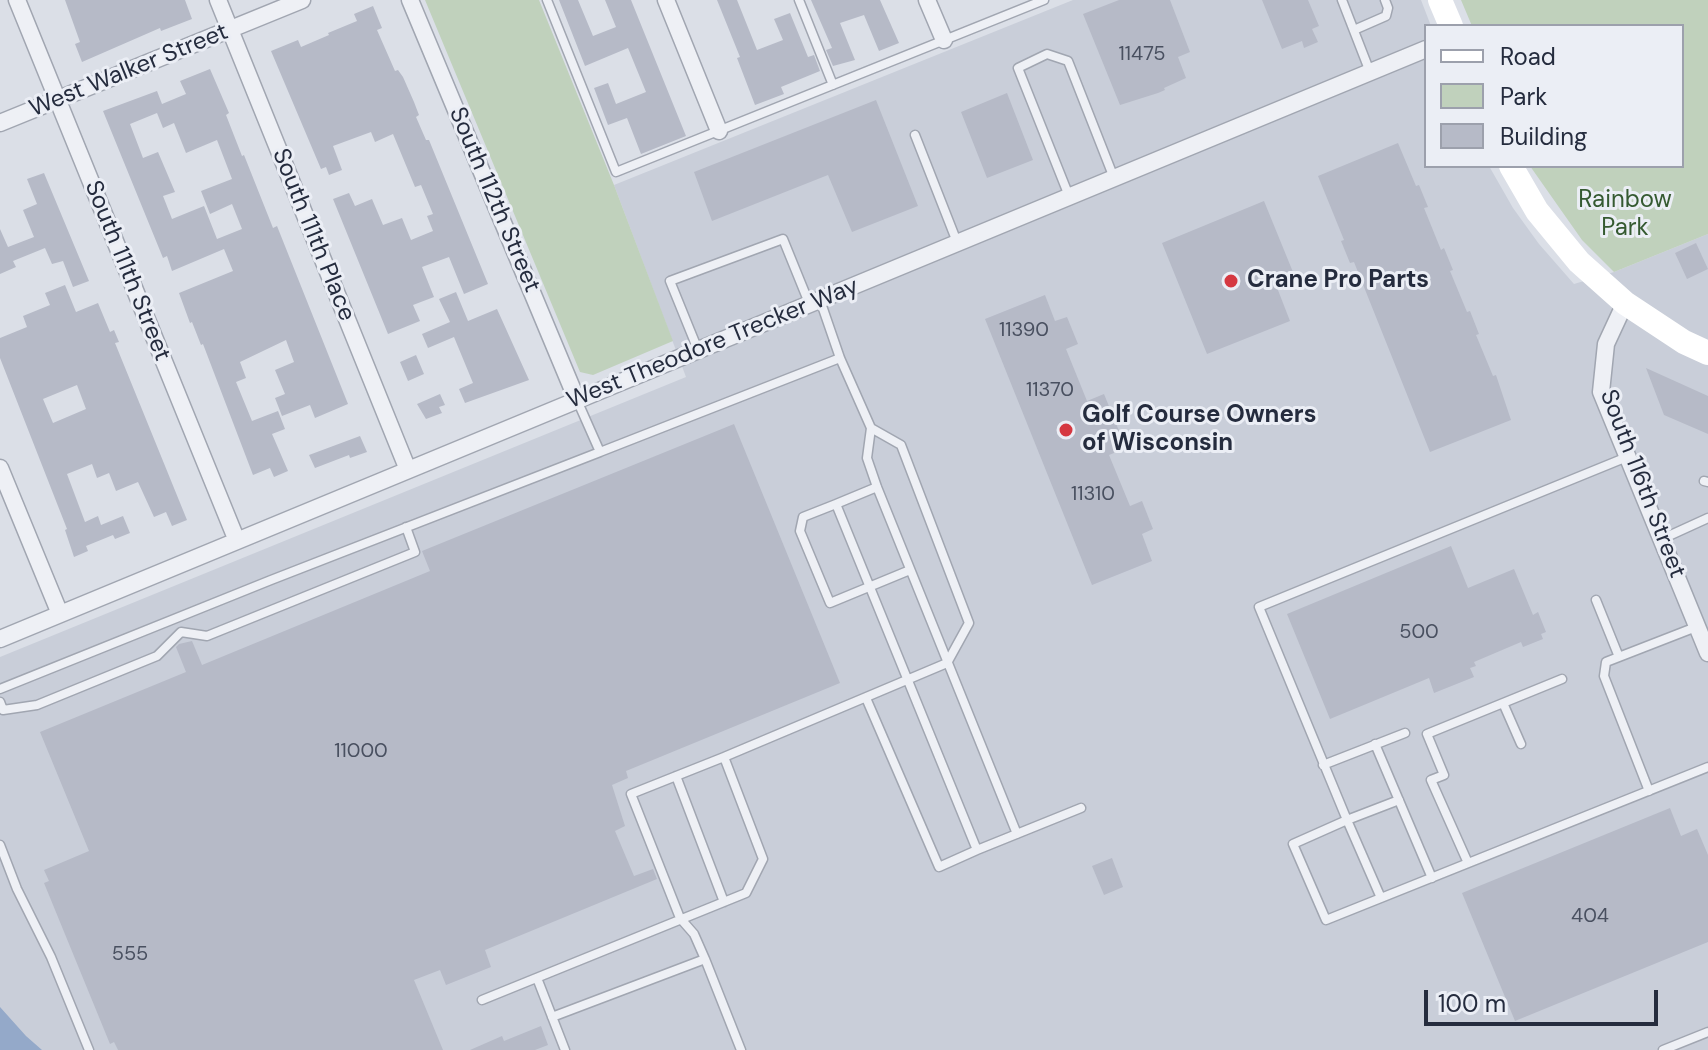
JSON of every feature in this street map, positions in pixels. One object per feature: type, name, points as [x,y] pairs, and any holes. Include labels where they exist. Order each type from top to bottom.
[{"type":"street","name":"South 111th Street","points":[[17,0],[237,541]]},
{"type":"street","name":"South 111th Place","points":[[218,0],[408,470]]},
{"type":"street","name":"West Walker Street","points":[[0,123],[302,0]]},
{"type":"street","name":"South 112th Street","points":[[410,0],[577,400]]},
{"type":"street","points":[[666,0],[719,131]]},
{"type":"street","points":[[927,0],[944,40]]},
{"type":"street","points":[[1440,0],[1450,24]]},
{"type":"street","name":"West Theodore Trecker Way","points":[[0,639],[1424,50]]},
{"type":"street","points":[[1512,168],[1537,211],[1579,262],[1625,303],[1684,342],[1708,353]]},
{"type":"street","name":"South 116th Street","points":[[1625,303],[1606,344],[1601,392],[1708,653]]},
{"type":"street","points":[[0,468],[60,614]]},
{"type":"lane","points":[[547,0],[616,172],[1044,0]]},
{"type":"lane","points":[[799,0],[833,85]]},
{"type":"lane","points":[[1342,0],[1370,72]]},
{"type":"lane","points":[[1354,30],[1386,16],[1388,8],[1385,0]]},
{"type":"lane","points":[[1069,197],[1018,68],[1047,54],[1068,61],[1114,178]]},
{"type":"lane","points":[[915,135],[957,243]]},
{"type":"lane","points":[[698,350],[670,281],[783,239],[815,302],[871,428],[867,458],[877,487],[1017,834]]},
{"type":"lane","points":[[0,689],[840,358]]},
{"type":"lane","points":[[577,400],[600,452]]},
{"type":"lane","points":[[741,1050],[694,934],[680,918],[631,794],[947,663],[969,623],[901,445],[871,428]]},
{"type":"lane","points":[[1381,898],[1259,607],[1628,457]]},
{"type":"lane","points":[[877,487],[803,517],[800,531],[830,603],[910,570]]},
{"type":"lane","points":[[836,504],[977,850]]},
{"type":"lane","points":[[1662,539],[1708,518]]},
{"type":"lane","points":[[181,632],[207,636],[415,552],[406,527]]},
{"type":"lane","points":[[1596,600],[1619,657]]},
{"type":"lane","points":[[175,618],[181,632]]},
{"type":"lane","points":[[1649,791],[1604,676],[1606,662],[1697,626]]},
{"type":"lane","points":[[0,702],[3,710],[37,705],[157,656],[181,632]]},
{"type":"lane","points":[[1468,863],[1431,780],[1444,775],[1427,734],[1562,679]]},
{"type":"lane","points":[[866,698],[939,867],[1081,808]]},
{"type":"lane","points":[[1503,703],[1521,744]]},
{"type":"lane","points":[[1323,765],[1405,733]]},
{"type":"lane","points":[[1375,744],[1432,878]]},
{"type":"lane","points":[[482,1000],[746,893],[763,859],[724,757]]},
{"type":"lane","points":[[1399,800],[1293,844],[1326,920],[1708,767]]},
{"type":"lane","points":[[676,776],[724,902]]},
{"type":"lane","points":[[0,845],[89,1050]]},
{"type":"lane","points":[[552,1017],[705,959]]},
{"type":"lane","points":[[537,978],[565,1050]]},
{"type":"lane","points":[[1663,1050],[1708,1032]]},
{"type":"shaded area","points":[[1073,0],[1421,0],[1430,24],[1424,24],[1424,168],[1490,168],[1513,208],[1539,244],[1574,284],[1614,272],[1708,234],[1708,1050],[0,1050],[0,657],[686,377],[614,185]]},
{"type":"green space","points":[[425,0],[539,0],[673,341],[593,375],[580,372]]},
{"type":"green space","name":"Rainbow Park","points":[[1461,0],[1708,0],[1708,234],[1614,272],[1582,240],[1531,168],[1684,168],[1684,24],[1471,24]]},
{"type":"water","points":[[0,1007],[26,1036],[42,1050],[0,1050]]},
{"type":"building","points":[[65,0],[185,0],[192,19],[161,31],[160,28],[82,62],[75,44],[80,42]]},
{"type":"building","points":[[559,0],[578,0],[593,36],[616,27],[605,0],[631,0],[686,136],[641,154],[627,118],[608,125],[594,88],[608,83],[616,104],[646,92],[628,48],[585,66]]},
{"type":"building","points":[[717,0],[737,0],[757,50],[783,40],[774,19],[790,13],[808,57],[814,55],[820,71],[781,87],[784,94],[755,105]]},
{"type":"building","points":[[811,0],[880,0],[899,43],[879,51],[864,15],[840,23],[855,60],[833,66],[826,50],[832,48]]},
{"type":"building","points":[[1119,0],[1170,0],[1190,52],[1178,57],[1186,78],[1158,93],[1120,105],[1083,14]]},
{"type":"building","points":[[1262,0],[1308,0],[1319,26],[1312,29],[1318,42],[1304,48],[1302,41],[1282,49]]},
{"type":"building","points":[[373,6],[382,28],[377,30],[395,71],[398,70],[403,77],[414,102],[419,115],[416,117],[426,140],[429,140],[488,284],[464,294],[449,257],[422,267],[434,297],[413,305],[420,321],[388,334],[333,199],[349,193],[355,206],[372,199],[383,225],[402,218],[411,240],[433,231],[427,216],[433,214],[421,185],[415,187],[393,134],[375,142],[371,132],[333,146],[342,170],[329,175],[326,167],[321,169],[271,51],[298,40],[301,47],[329,35],[357,21],[354,14]]},
{"type":"building","points":[[210,69],[229,113],[226,115],[242,156],[273,228],[277,226],[348,404],[315,418],[310,405],[282,416],[275,398],[285,394],[275,370],[294,362],[286,340],[240,362],[246,378],[236,382],[252,421],[278,411],[285,429],[272,434],[288,471],[274,477],[270,468],[253,475],[203,344],[190,323],[179,293],[233,271],[224,249],[172,271],[167,256],[163,258],[103,111],[157,91],[162,104],[186,94],[180,81]],"holes":[[[157,113],[163,128],[174,123],[186,153],[217,140],[232,179],[201,191],[210,214],[232,204],[242,229],[217,239],[204,206],[172,219],[163,196],[175,192],[158,152],[143,158],[130,124]]]},
{"type":"building","points":[[1007,93],[1033,160],[987,178],[961,112]]},
{"type":"building","points":[[876,100],[918,206],[852,232],[828,175],[712,221],[694,172]]},
{"type":"building","points":[[1398,143],[1428,207],[1424,208],[1441,250],[1444,248],[1467,312],[1470,311],[1479,334],[1476,335],[1493,376],[1496,375],[1511,420],[1430,452],[1354,262],[1350,263],[1341,241],[1344,240],[1318,176]]},
{"type":"building","points":[[44,173],[89,281],[73,287],[63,261],[52,264],[45,248],[13,261],[16,267],[0,274],[0,229],[8,247],[34,237],[23,210],[37,204],[27,179]]},
{"type":"building","name":"Crane Pro Parts","points":[[1264,201],[1295,277],[1276,285],[1290,321],[1207,354],[1162,243]]},
{"type":"building","points":[[1696,243],[1708,269],[1687,279],[1675,253]]},
{"type":"building","points":[[65,285],[76,312],[98,303],[110,332],[114,330],[119,342],[115,343],[187,520],[172,526],[166,512],[154,517],[138,482],[116,491],[109,473],[97,478],[92,464],[67,474],[85,522],[98,516],[101,525],[123,516],[130,533],[115,539],[113,535],[86,546],[88,551],[74,557],[67,529],[0,358],[0,338],[27,327],[23,316],[50,305],[45,293]],"holes":[[[77,385],[86,409],[53,423],[43,399]]]},
{"type":"building","points":[[456,292],[468,321],[497,309],[529,380],[465,403],[459,389],[473,383],[454,337],[428,348],[422,334],[450,322],[439,299]]},
{"type":"building","points":[[1045,295],[1055,321],[1067,317],[1078,344],[1066,349],[1087,401],[1104,394],[1126,448],[1109,455],[1130,506],[1142,501],[1153,529],[1142,534],[1152,561],[1092,585],[985,319]]},
{"type":"building","points":[[416,355],[424,374],[408,381],[400,362]]},
{"type":"building","points":[[1646,368],[1708,396],[1708,434],[1664,415]]},
{"type":"building","points":[[440,394],[445,405],[439,407],[442,413],[426,419],[417,404]]},
{"type":"building","points":[[734,424],[840,683],[626,771],[628,778],[612,785],[625,826],[615,831],[634,876],[653,869],[657,879],[485,950],[491,967],[446,985],[440,970],[414,980],[443,1050],[118,1050],[114,1042],[110,1044],[44,883],[49,881],[44,870],[89,851],[40,732],[186,672],[176,647],[179,644],[192,641],[202,665],[430,571],[422,551]]},
{"type":"building","points":[[360,436],[367,452],[350,458],[349,455],[315,468],[309,455]]},
{"type":"building","points":[[1451,546],[1468,588],[1514,569],[1533,615],[1538,612],[1546,632],[1541,634],[1543,639],[1523,647],[1521,642],[1474,662],[1476,666],[1470,668],[1474,677],[1434,693],[1429,678],[1330,719],[1287,614]]},
{"type":"building","points":[[1670,808],[1681,836],[1697,829],[1708,855],[1708,942],[1515,1021],[1462,893]]},
{"type":"building","points":[[1112,858],[1123,887],[1104,895],[1092,866]]},
{"type":"building","points":[[541,1026],[548,1045],[535,1050],[470,1050],[502,1036],[504,1041]]},
{"type":"place","name":"Crane Pro Parts","points":[[1231,281]]},
{"type":"place","name":"Golf Course Owners of Wisconsin","points":[[1066,430]]}]
